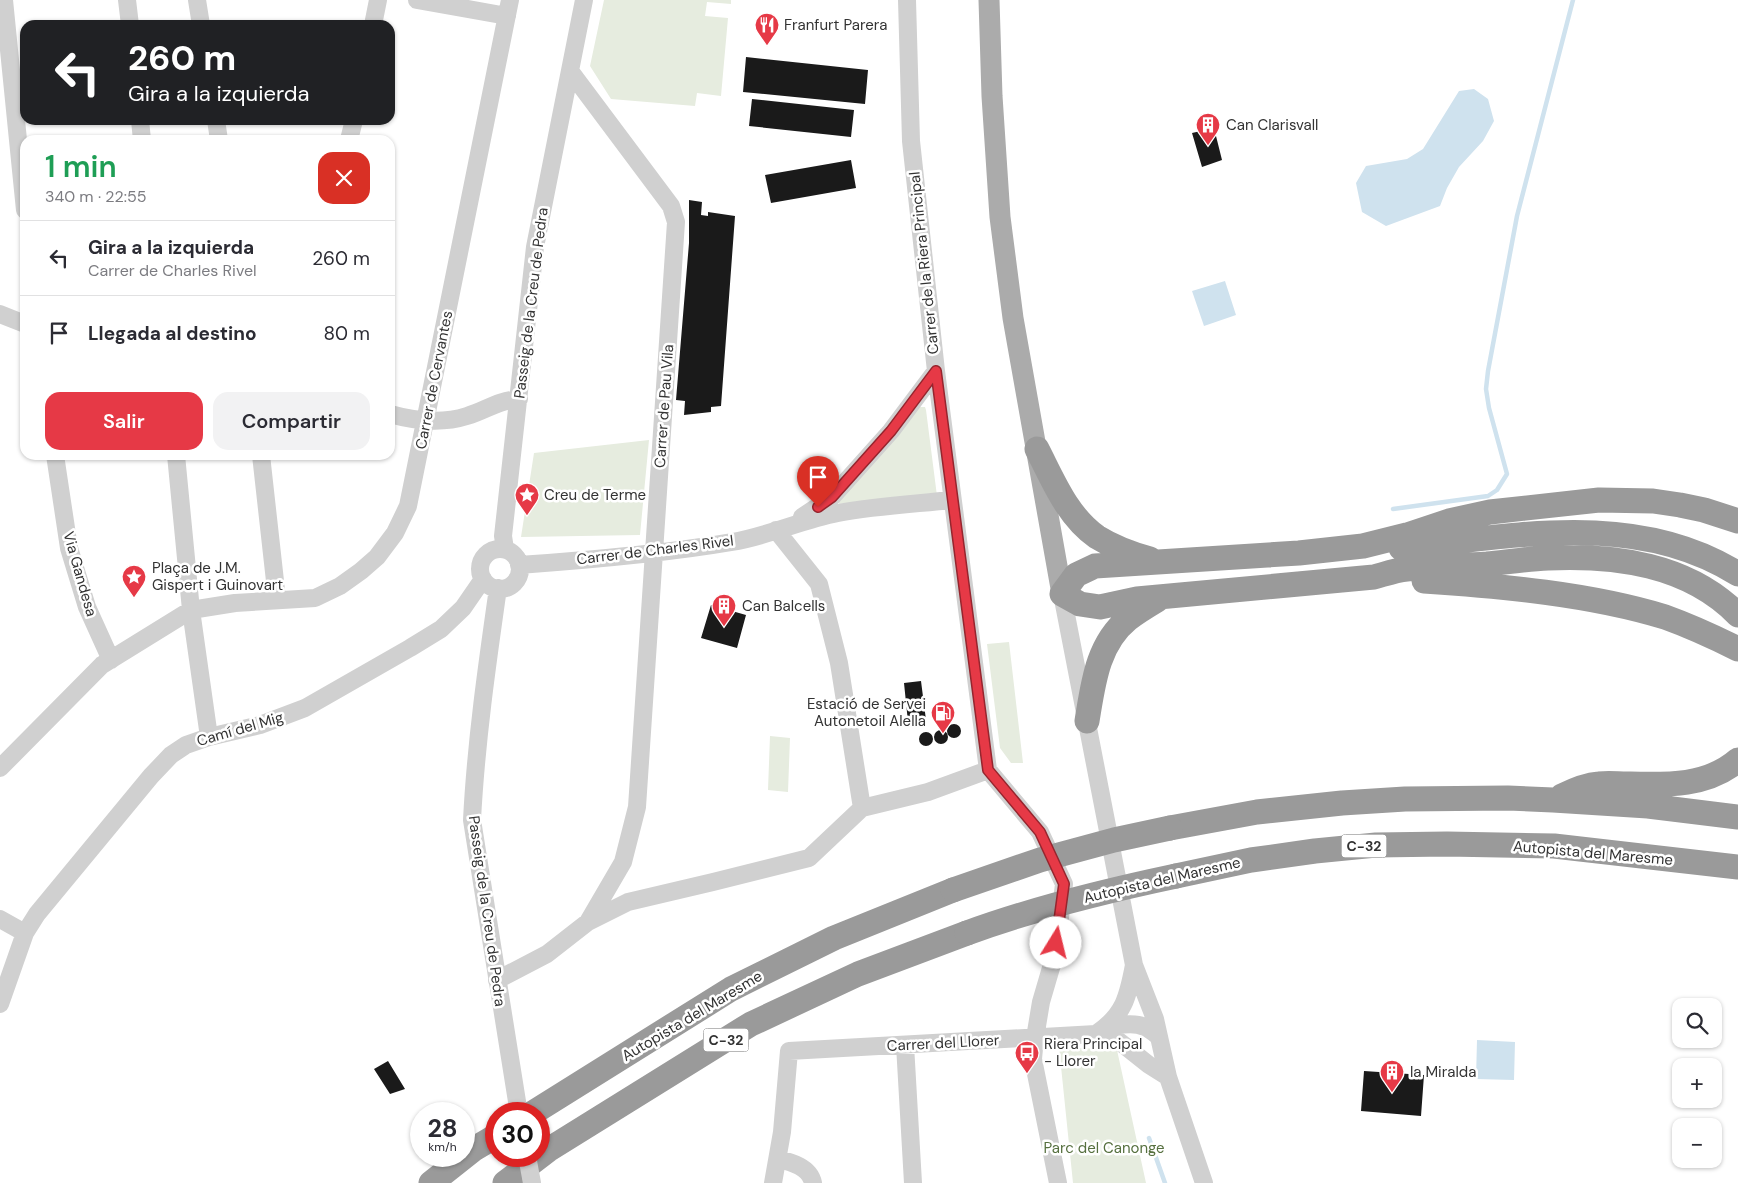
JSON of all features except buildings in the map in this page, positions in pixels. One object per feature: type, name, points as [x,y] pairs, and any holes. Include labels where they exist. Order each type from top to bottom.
[{"type":"highway","points":[[1037,449],[1064,501],[1077,519],[1097,536],[1129,552],[1160,562]]},
{"type":"highway","points":[[1738,521],[1704,510],[1680,505],[1637,500],[1599,500],[1490,512],[1449,521],[1407,535],[1363,546],[1299,553],[1095,566],[1076,575],[1062,594],[1080,604],[1100,607],[1137,599],[1374,577],[1406,569],[1546,558],[1613,559],[1667,571],[1712,594],[1738,615]]},
{"type":"highway","points":[[1363,546],[1391,549],[1526,534],[1572,531],[1620,534],[1680,547],[1706,557],[1738,574]]},
{"type":"highway","points":[[1374,577],[1482,585],[1594,601],[1663,617],[1695,628],[1738,649]]},
{"type":"highway","points":[[1087,721],[1092,687],[1101,655],[1112,636],[1127,620],[1161,597]]},
{"type":"highway","points":[[1553,800],[1579,788],[1600,784],[1677,784],[1709,778],[1738,760]]},
{"type":"highway","name":"Autopista del Maresme","points":[[550,1102],[731,989],[834,938],[953,890],[1040,860],[1114,840],[1257,812],[1405,799],[1508,798],[1553,800],[1648,806],[1738,817]]},
{"type":"highway","name":"Autopista del Maresme","points":[[505,1183],[548,1150],[751,1024],[858,974],[989,925],[1070,900],[1251,860],[1376,845],[1554,846],[1738,867]]},
{"type":"highway","points":[[1554,846],[1738,879]]},
{"type":"highway","points":[[431,1183],[485,1142]]},
{"type":"main road","points":[[989,0],[992,96],[1000,217],[1013,318],[1062,594]]},
{"type":"street","points":[[4,0],[20,160]]},
{"type":"street","points":[[127,0],[129,20]]},
{"type":"street","points":[[197,0],[200,20]]},
{"type":"street","points":[[374,20],[378,0]]},
{"type":"street","points":[[417,0],[508,8]]},
{"type":"street","name":"Passeig de la Creu de Pedra","points":[[505,549],[503,536],[535,247],[584,0]]},
{"type":"street","name":"Carrer de la Riera Principal","points":[[907,0],[911,142],[936,371],[988,770]]},
{"type":"street","name":"Carrer de Cervantes","points":[[191,610],[277,600],[314,598],[340,586],[377,557],[395,533],[408,506],[508,8]]},
{"type":"street","name":"Carrer de Pau Vila","points":[[570,71],[671,206],[676,222],[637,808],[623,862],[622,893],[628,902]]},
{"type":"street","points":[[0,314],[20,322]]},
{"type":"street","name":"Carrer de Charles Rivel","points":[[835,505],[936,371]]},
{"type":"street","points":[[395,415],[426,421],[468,416],[505,400],[519,399]]},
{"type":"street","name":"Via Gandesa","points":[[56,460],[69,548],[87,607],[111,660]]},
{"type":"street","points":[[176,460],[191,610],[209,737]]},
{"type":"street","points":[[262,460],[277,600]]},
{"type":"street","name":"Carrer de Charles Rivel","points":[[520,565],[733,542],[783,528],[835,505],[952,500]]},
{"type":"street","points":[[783,528],[819,584],[839,663],[862,808]]},
{"type":"street","points":[[498,549],[505,549],[512,553],[520,565],[518,577],[508,587],[490,584],[480,566],[484,557],[489,552],[498,549]]},
{"type":"street","name":"Passeig de la Creu de Pedra","points":[[490,584],[474,774],[472,820],[517,1102]]},
{"type":"street","name":"Camí del Mig","points":[[0,1004],[25,933],[37,914],[151,776],[171,755],[186,745],[209,737],[260,725],[305,708],[441,629],[490,584]]},
{"type":"street","points":[[1062,594],[1134,965],[1168,1077],[1204,1183]]},
{"type":"street","points":[[0,768],[102,665],[191,610]]},
{"type":"street","points":[[497,980],[547,954],[588,922],[628,902],[809,858],[862,808],[928,792],[988,770],[1040,832],[1064,884],[1054,961],[1041,1002],[1034,1038],[1033,1059],[1058,1183]]},
{"type":"street","name":"Carrer de Pau Vila","points":[[588,922],[623,862]]},
{"type":"street","points":[[0,918],[25,933]]},
{"type":"street","points":[[1134,965],[1122,1010],[1101,1030],[1168,1077]]},
{"type":"street","name":"Carrer del Llorer","points":[[778,1159],[789,1051],[1034,1038],[1101,1030],[1136,1023],[1154,1028]]},
{"type":"street","points":[[1120,1042],[1138,1041],[1154,1028]]},
{"type":"street","points":[[905,1045],[913,1183]]},
{"type":"street","points":[[773,1183],[778,1159],[797,1164],[812,1178],[813,1183]]},
{"type":"street","points":[[529,1167],[532,1183]]},
{"type":"green space","points":[[604,0],[731,0],[731,4],[707,2],[705,16],[728,18],[721,96],[697,93],[695,106],[611,99],[590,66]]},
{"type":"green space","points":[[919,407],[925,407],[926,410],[937,496],[839,504],[838,500]]},
{"type":"green space","points":[[649,440],[640,535],[521,537],[534,453]]},
{"type":"green space","points":[[1009,642],[1023,763],[1011,763],[1000,748],[987,644]]},
{"type":"green space","points":[[770,736],[790,738],[788,792],[768,790]]},
{"type":"green space","name":"Parc del Canonge","points":[[1059,1047],[1117,1050],[1146,1183],[1073,1183]]},
{"type":"water","points":[[1474,89],[1488,99],[1494,121],[1483,141],[1459,167],[1447,188],[1440,206],[1386,226],[1362,212],[1356,183],[1366,166],[1407,159],[1423,149],[1459,91]]},
{"type":"water","points":[[1225,281],[1236,315],[1204,326],[1192,291]]},
{"type":"water","points":[[1477,1040],[1515,1042],[1514,1080],[1476,1079]]},
{"type":"waterway","points":[[1393,509],[1488,496],[1497,490],[1507,474],[1489,408],[1486,389],[1488,371],[1517,216],[1573,0]]},
{"type":"waterway","points":[[1149,1138],[1165,1183]]},
{"type":"place","name":"Franfurt Parera","points":[[767,46]]},
{"type":"place","name":"Can Clarisvall","points":[[1208,146]]},
{"type":"place","name":"Creu de Terme","points":[[527,516]]},
{"type":"place","name":"Plaça de J.M. Gispert i Guinovart","points":[[134,598]]},
{"type":"place","name":"Can Balcells","points":[[724,627]]},
{"type":"place","name":"Estació de Servei Autonetoil Alella","points":[[943,734]]},
{"type":"place","name":"Riera Principal - Llorer","points":[[1027,1074]]},
{"type":"place","name":"la Miralda","points":[[1392,1093]]},
{"type":"route","points":[[818,507],[832,497],[891,431],[936,371],[988,770],[1040,832],[1064,884],[1056,943]]}]
